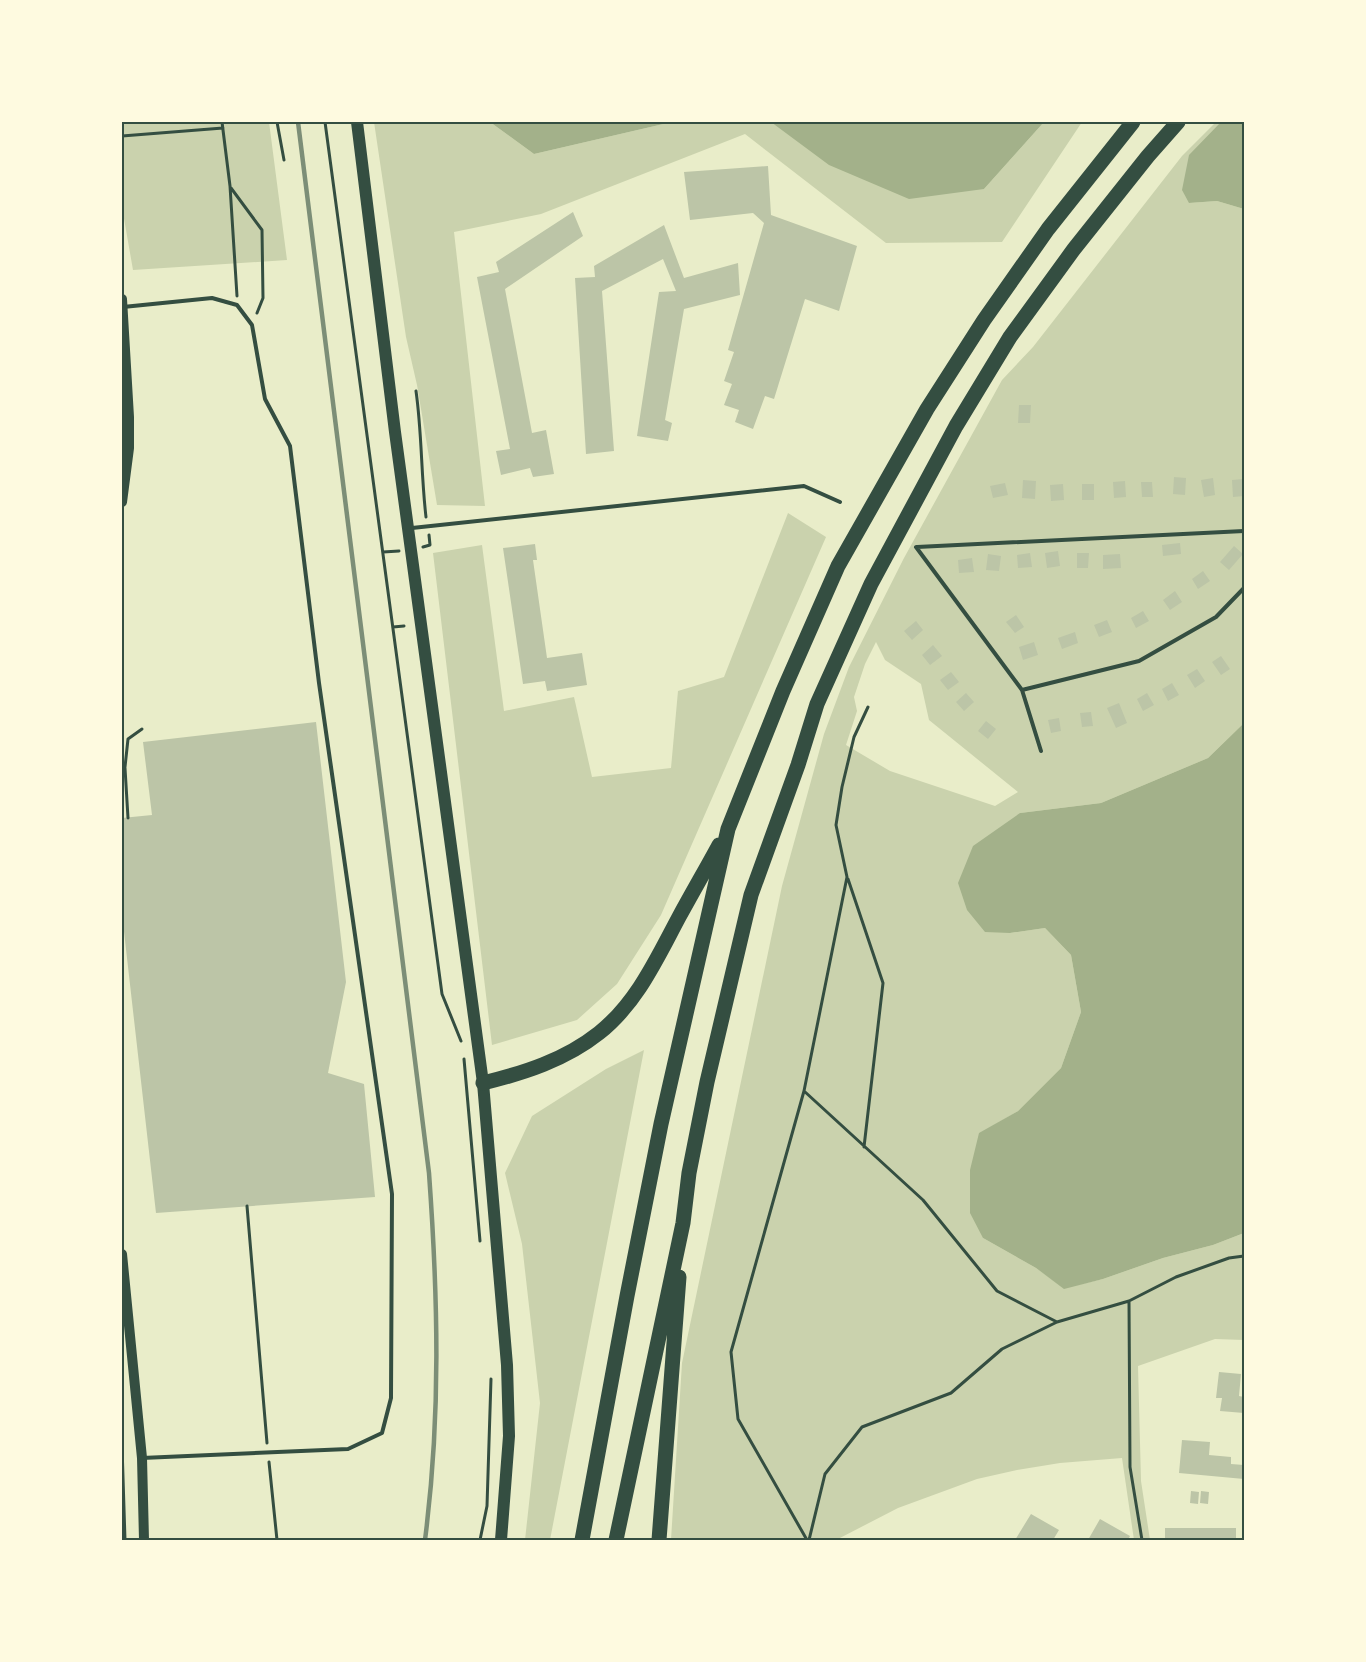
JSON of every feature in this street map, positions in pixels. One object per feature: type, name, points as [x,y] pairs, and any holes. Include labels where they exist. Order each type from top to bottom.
[{"type":"highway","points":[[483,1083],[516,1075],[553,1061],[599,1033],[620,1014],[638,991],[728,830],[783,691],[838,566],[915,430],[984,320],[1048,229],[1133,122]]},
{"type":"highway","points":[[659,1540],[683,1223],[689,1173],[707,1082],[751,895],[798,765],[817,704],[871,584],[956,426],[1010,337],[1074,249],[1178,122]]},
{"type":"highway","points":[[582,1540],[659,1136],[728,830]]},
{"type":"highway","points":[[616,1540],[683,1223]]},
{"type":"main road","points":[[357,122],[408,528],[483,1083],[507,1365],[509,1436],[501,1540]]},
{"type":"street","points":[[122,303],[129,428],[129,448],[122,502]]},
{"type":"street","points":[[122,1254],[142,1458],[144,1540]]},
{"type":"lane","points":[[122,303],[212,298],[237,304],[252,325],[265,399],[290,446],[319,683],[392,1194],[391,1398],[381,1433],[348,1449],[142,1458]]},
{"type":"lane","points":[[408,528],[804,486],[840,502]]},
{"type":"lane","points":[[1041,752],[1022,690],[916,547],[1245,531]]},
{"type":"lane","points":[[1022,690],[1139,661],[1216,617],[1245,588]]},
{"type":"path","points":[[222,122],[230,186],[237,304]]},
{"type":"path","points":[[277,122],[284,160]]},
{"type":"path","points":[[325,122],[442,994],[462,1042]]},
{"type":"path","points":[[122,136],[223,129]]},
{"type":"path","points":[[230,186],[262,230],[263,298],[252,325]]},
{"type":"path","points":[[393,627],[404,626]]},
{"type":"path","points":[[864,1147],[883,983],[847,877],[836,825],[854,737],[868,707]]},
{"type":"path","points":[[128,818],[125,767],[128,739],[142,729]]},
{"type":"path","points":[[122,773],[125,767]]},
{"type":"path","points":[[808,1540],[738,1419],[731,1352],[804,1092],[847,877]]},
{"type":"path","points":[[463,1054],[481,1251]]},
{"type":"path","points":[[804,1092],[923,1200],[997,1291],[1057,1322]]},
{"type":"path","points":[[247,1206],[276,1540]]},
{"type":"path","points":[[808,1540],[825,1474],[862,1427],[951,1393],[1002,1349],[1057,1322],[1129,1301],[1176,1276],[1229,1258],[1245,1256]]},
{"type":"path","points":[[1129,1301],[1130,1467],[1142,1540]]},
{"type":"path","points":[[480,1540],[487,1506],[491,1379]]},
{"type":"path","points":[[122,1446],[125,1540]]},
{"type":"shaded area","points":[[122,122],[269,122],[287,260],[133,270],[122,207]]},
{"type":"shaded area","points":[[374,122],[490,122],[534,154],[672,122],[771,122],[984,189],[1044,122],[1082,122],[1002,242],[886,243],[745,134],[541,214],[454,232],[485,506],[437,505],[417,385],[406,337]]},
{"type":"shaded area","points":[[490,122],[672,122],[534,154]]},
{"type":"shaded area","points":[[771,122],[1044,122],[984,189],[909,199],[829,165]]},
{"type":"shaded area","points":[[1216,122],[1221,122],[1189,203],[1217,201],[1244,209],[1244,723],[1208,758],[1101,803],[1020,813],[1010,933],[1045,928],[1071,955],[1081,1012],[1061,1068],[1018,1111],[979,1134],[983,1238],[1036,1268],[1064,1288],[1103,1279],[1244,1233],[1244,1340],[1215,1339],[1138,1366],[1141,1481],[1150,1540],[1134,1540],[1122,1458],[1060,1463],[977,1479],[898,1508],[836,1540],[671,1540],[682,1363],[782,886],[824,734],[849,667],[904,558],[1002,380],[1033,347],[1182,156]],"holes":[[[876,642],[885,660],[921,684],[929,720],[1018,792],[995,806],[890,771],[846,745],[857,711],[854,697],[865,664]]]},
{"type":"shaded area","points":[[1221,122],[1244,122],[1244,209],[1217,201],[1189,203],[1182,190],[1189,155]]},
{"type":"shaded area","points":[[788,513],[826,537],[661,915],[617,984],[577,1020],[492,1045],[433,553],[482,545],[504,711],[574,697],[592,777],[671,768],[678,691],[724,677]]},
{"type":"shaded area","points":[[1244,723],[1244,1233],[1213,1245],[1064,1289],[1036,1268],[983,1238],[970,1213],[970,1170],[979,1133],[1018,1111],[1061,1068],[1081,1012],[1071,955],[1045,928],[1010,933],[985,932],[967,910],[958,883],[973,846],[1020,813],[1101,803],[1208,758]]},
{"type":"shaded area","points":[[644,1050],[550,1540],[525,1540],[540,1403],[522,1244],[505,1173],[532,1116],[606,1069]]},
{"type":"building","points":[[768,166],[771,215],[857,246],[839,311],[805,299],[774,399],[765,396],[753,429],[735,422],[739,410],[724,405],[732,384],[724,381],[734,352],[728,350],[764,223],[753,213],[690,220],[684,172]]},
{"type":"building","points":[[573,212],[583,236],[505,289],[532,433],[546,430],[554,474],[533,477],[530,468],[501,475],[496,451],[510,449],[477,277],[499,272],[496,262]]},
{"type":"building","points":[[664,225],[684,278],[738,263],[740,295],[684,309],[665,420],[672,423],[668,441],[637,436],[659,292],[676,291],[663,259],[602,291],[614,451],[586,454],[575,278],[595,277],[594,266]]},
{"type":"building","points":[[1019,405],[1031,405],[1030,423],[1018,423]]},
{"type":"building","points":[[1174,477],[1186,478],[1185,495],[1173,494]]},
{"type":"building","points":[[1213,478],[1215,495],[1204,497],[1201,480]]},
{"type":"building","points":[[1243,479],[1244,496],[1233,497],[1232,480]]},
{"type":"building","points":[[1023,480],[1036,481],[1035,499],[1022,498]]},
{"type":"building","points":[[1125,481],[1126,497],[1114,498],[1113,482]]},
{"type":"building","points":[[1141,482],[1152,482],[1153,497],[1142,497]]},
{"type":"building","points":[[1005,483],[1008,495],[993,498],[990,486]]},
{"type":"building","points":[[1063,484],[1064,500],[1051,501],[1050,485]]},
{"type":"building","points":[[1082,484],[1094,484],[1094,500],[1082,500]]},
{"type":"building","points":[[1180,543],[1181,554],[1163,556],[1162,545]]},
{"type":"building","points":[[535,544],[537,560],[533,560],[547,658],[582,653],[587,685],[547,691],[545,681],[523,684],[503,548]]},
{"type":"building","points":[[1234,546],[1243,554],[1229,570],[1220,562]]},
{"type":"building","points":[[1058,551],[1060,566],[1047,568],[1045,553]]},
{"type":"building","points":[[1030,553],[1032,567],[1018,568],[1017,555]]},
{"type":"building","points":[[1077,553],[1089,553],[1088,568],[1077,568]]},
{"type":"building","points":[[988,554],[1001,556],[999,571],[986,570]]},
{"type":"building","points":[[1120,554],[1121,568],[1103,569],[1103,555]]},
{"type":"building","points":[[972,558],[974,572],[959,573],[958,560]]},
{"type":"building","points":[[1203,571],[1210,581],[1198,589],[1192,579]]},
{"type":"building","points":[[1175,591],[1182,602],[1170,610],[1163,600]]},
{"type":"building","points":[[1143,611],[1149,621],[1136,628],[1131,618]]},
{"type":"building","points":[[1016,615],[1024,627],[1015,633],[1006,622]]},
{"type":"building","points":[[1107,620],[1112,632],[1099,637],[1094,625]]},
{"type":"building","points":[[916,621],[923,630],[912,640],[904,631]]},
{"type":"building","points":[[1075,632],[1078,643],[1062,649],[1058,638]]},
{"type":"building","points":[[1034,642],[1038,655],[1023,660],[1019,647]]},
{"type":"building","points":[[933,645],[942,656],[930,665],[922,655]]},
{"type":"building","points":[[1221,656],[1230,669],[1221,675],[1212,662]]},
{"type":"building","points":[[1197,669],[1205,681],[1195,688],[1187,675]]},
{"type":"building","points":[[951,672],[959,682],[948,690],[940,680]]},
{"type":"building","points":[[1172,683],[1179,695],[1168,701],[1162,689]]},
{"type":"building","points":[[966,693],[974,702],[964,711],[956,702]]},
{"type":"building","points":[[1147,693],[1154,705],[1143,711],[1137,699]]},
{"type":"building","points":[[1119,703],[1127,723],[1116,728],[1107,708]]},
{"type":"building","points":[[1091,712],[1093,726],[1082,727],[1080,713]]},
{"type":"building","points":[[1059,718],[1061,731],[1051,733],[1048,720]]},
{"type":"building","points":[[986,721],[996,729],[988,739],[978,731]]},
{"type":"building","points":[[316,722],[346,982],[328,1073],[364,1084],[375,1197],[156,1213],[122,914],[122,818],[152,815],[143,742]]},
{"type":"building","points":[[1219,1372],[1241,1374],[1239,1396],[1244,1397],[1244,1413],[1220,1411],[1222,1398],[1216,1398]]},
{"type":"building","points":[[1182,1440],[1210,1442],[1209,1455],[1231,1457],[1231,1464],[1244,1465],[1244,1479],[1179,1473]]},
{"type":"building","points":[[1191,1491],[1199,1492],[1198,1504],[1190,1503]]},
{"type":"building","points":[[1201,1491],[1209,1492],[1208,1504],[1200,1503]]},
{"type":"building","points":[[1031,1514],[1059,1530],[1053,1540],[1015,1540]]},
{"type":"building","points":[[1100,1519],[1130,1536],[1128,1540],[1088,1540]]},
{"type":"building","points":[[1165,1528],[1236,1528],[1236,1540],[1165,1540]]},
{"type":"railway","points":[[298,122],[429,1173],[436,1311],[436,1402],[425,1540]]}]
